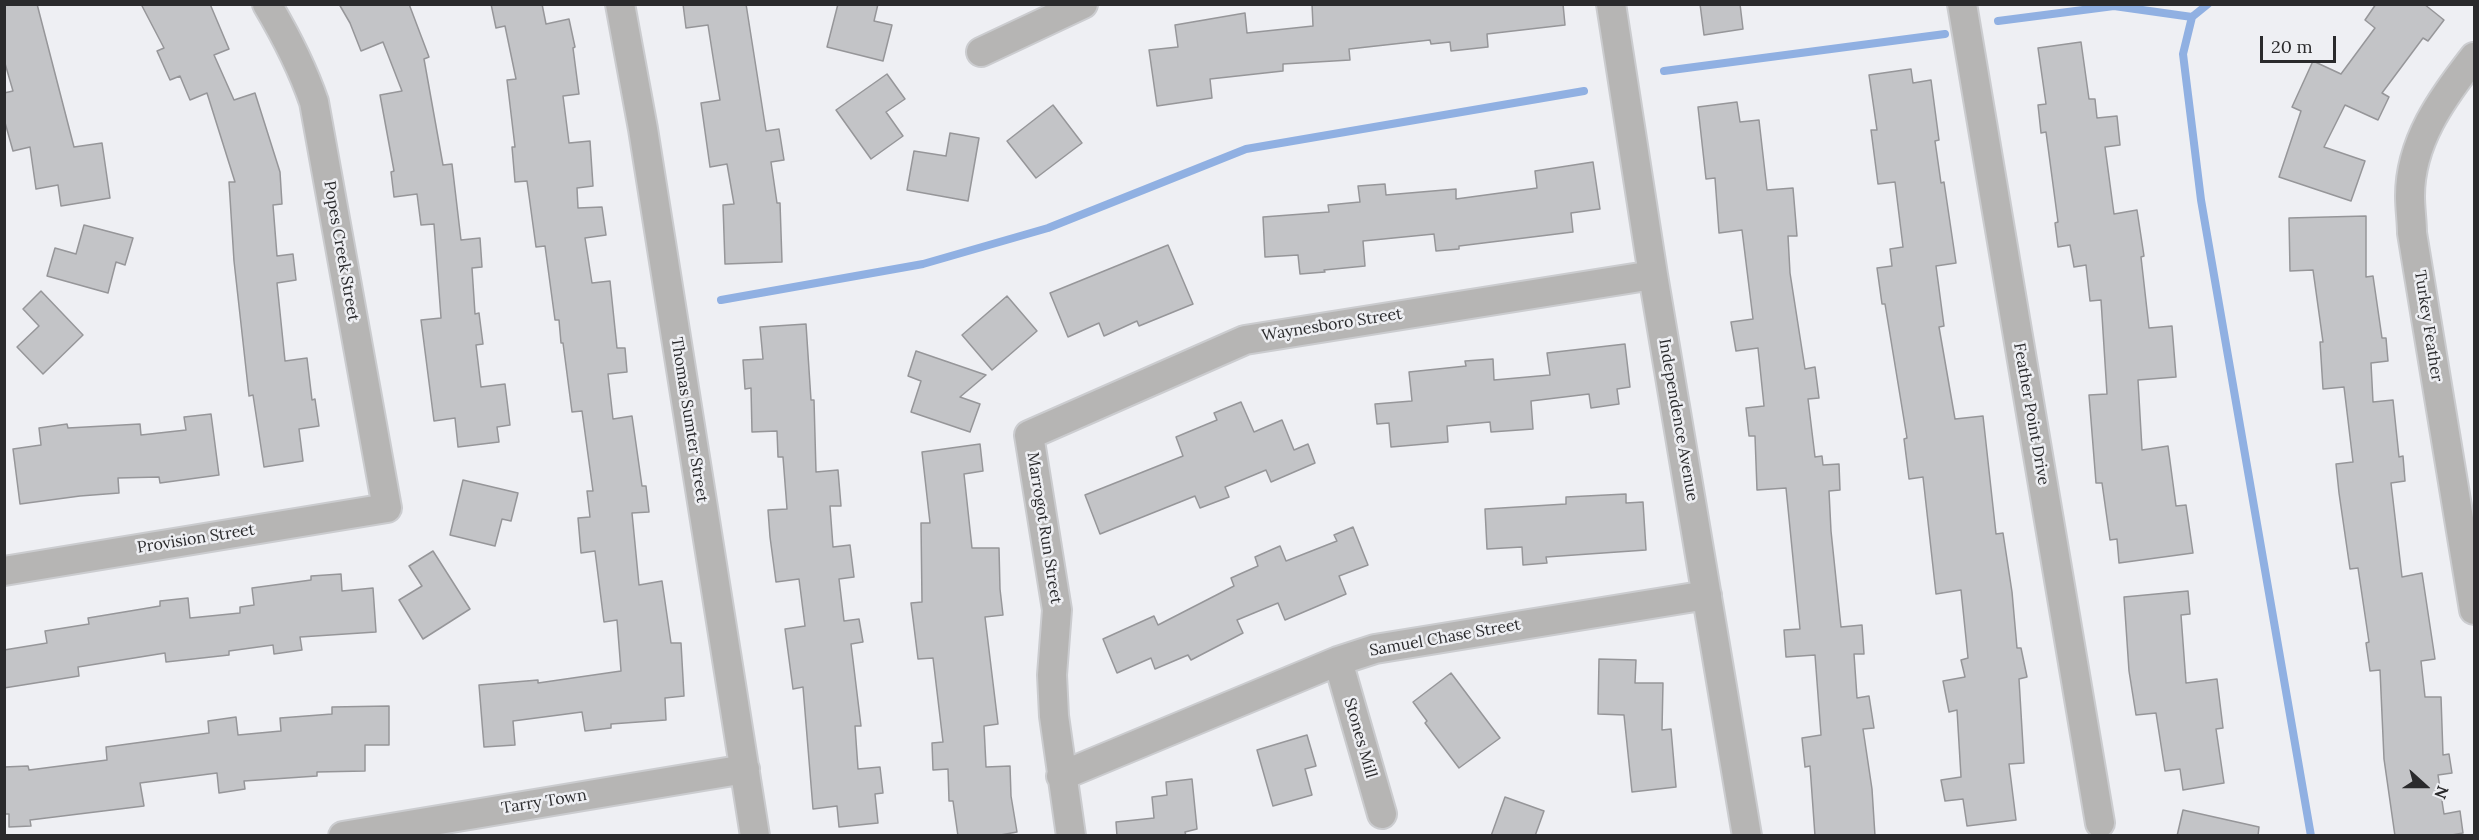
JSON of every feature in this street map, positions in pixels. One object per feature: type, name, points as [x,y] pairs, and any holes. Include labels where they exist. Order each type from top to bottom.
[{"type":"street","name":"Popes Creek Street","points":[[267,4],[294,52],[314,102],[387,508]]},
{"type":"street","name":"Thomas Sumter Street","points":[[620,4],[645,140],[755,836]]},
{"type":"street","points":[[981,52],[1083,4]]},
{"type":"street","name":"Independence Avenue","points":[[1611,4],[1653,275],[1747,836]]},
{"type":"street","name":"Feather Point Drive","points":[[1962,4],[2100,823]]},
{"type":"street","name":"Turkey Feather","points":[[2475,57],[2449,89],[2430,120],[2416,156],[2410,195],[2412,233],[2469,542],[2475,610]]},
{"type":"street","name":"Waynesboro Street","points":[[1029,435],[1245,340],[1653,275]]},
{"type":"street","name":"Marrogot Run Street","points":[[1029,435],[1057,610],[1052,675],[1061,776],[1071,836]]},
{"type":"street","name":"Provision Street","points":[[4,571],[387,508]]},
{"type":"street","name":"Samuel Chase Street","points":[[1061,776],[1338,662],[1375,649],[1707,595]]},
{"type":"street","name":"Stones Mill","points":[[1338,662],[1382,814]]},
{"type":"street","name":"Tarry Town","points":[[343,836],[745,769]]},
{"type":"building","points":[[4,4],[37,4],[74,147],[102,143],[110,198],[61,206],[58,185],[36,189],[30,147],[13,151],[4,119],[4,93],[13,91],[4,60]]},
{"type":"building","points":[[141,4],[210,4],[229,49],[214,55],[234,100],[255,93],[280,172],[282,204],[273,205],[277,256],[293,254],[296,280],[277,283],[285,361],[307,358],[312,400],[315,399],[319,426],[299,429],[303,461],[264,467],[253,395],[249,396],[234,261],[229,182],[235,182],[207,93],[190,100],[180,76],[170,80],[157,51],[164,48]]},
{"type":"building","points":[[339,4],[409,4],[429,57],[424,59],[443,165],[452,164],[461,240],[480,238],[482,267],[472,268],[475,314],[479,313],[483,344],[476,345],[481,387],[505,384],[510,425],[497,427],[499,442],[458,447],[455,418],[434,421],[421,320],[441,318],[434,224],[421,225],[417,194],[394,197],[391,172],[394,171],[380,95],[402,91],[383,42],[361,51],[350,23]]},
{"type":"building","points":[[491,4],[542,4],[546,24],[569,19],[575,47],[573,48],[579,94],[563,96],[569,143],[590,141],[593,186],[577,188],[578,208],[602,207],[606,235],[585,238],[592,283],[610,281],[617,348],[625,348],[627,372],[608,374],[613,419],[632,416],[642,486],[646,486],[649,512],[632,513],[639,585],[662,581],[671,643],[681,643],[684,696],[665,698],[666,720],[611,724],[611,728],[585,731],[582,712],[513,721],[515,745],[484,747],[479,685],[538,680],[538,683],[621,671],[617,620],[604,622],[595,551],[581,553],[578,518],[590,517],[587,491],[593,491],[582,411],[572,412],[563,343],[561,343],[559,320],[555,320],[545,246],[536,247],[527,181],[515,182],[512,147],[515,147],[507,80],[516,79],[505,26],[496,28]]},
{"type":"building","points":[[683,4],[746,4],[766,131],[779,129],[784,160],[771,162],[777,203],[780,203],[782,262],[725,264],[723,205],[734,204],[727,164],[710,167],[701,103],[720,100],[708,25],[686,28]]},
{"type":"building","points":[[838,4],[878,4],[874,21],[892,25],[883,61],[827,47]]},
{"type":"building","points":[[1312,4],[1563,4],[1565,25],[1487,34],[1488,47],[1451,51],[1450,42],[1431,44],[1430,40],[1349,49],[1350,60],[1283,64],[1283,71],[1210,79],[1212,98],[1157,106],[1149,50],[1178,47],[1175,25],[1245,13],[1247,33],[1313,26]]},
{"type":"building","points":[[1700,4],[1740,4],[1743,29],[1704,35]]},
{"type":"building","points":[[2376,4],[2424,4],[2444,20],[2428,41],[2423,38],[2382,93],[2389,97],[2378,120],[2345,105],[2324,147],[2365,161],[2351,201],[2279,177],[2301,111],[2292,107],[2313,61],[2341,74],[2375,28],[2365,20]]},
{"type":"building","points":[[2081,42],[2089,99],[2095,99],[2097,118],[2117,116],[2120,145],[2105,147],[2114,214],[2137,210],[2144,256],[2141,257],[2149,328],[2172,326],[2176,377],[2138,380],[2142,450],[2168,446],[2176,506],[2186,505],[2193,553],[2119,563],[2117,539],[2110,540],[2102,483],[2096,483],[2089,395],[2107,394],[2101,300],[2090,301],[2086,265],[2074,267],[2070,245],[2058,247],[2055,223],[2058,222],[2046,132],[2041,133],[2038,105],[2046,104],[2038,48]]},
{"type":"building","points":[[1911,69],[1913,83],[1931,80],[1939,140],[1935,141],[1941,183],[1944,182],[1956,263],[1936,266],[1944,326],[1939,327],[1955,419],[1983,416],[1996,534],[2003,533],[2012,592],[2017,648],[2021,648],[2027,677],[2019,679],[2024,763],[2009,764],[2016,820],[1967,826],[1963,799],[1945,801],[1941,780],[1961,777],[1957,710],[1949,712],[1943,681],[1965,677],[1961,660],[1968,658],[1961,590],[1936,594],[1923,477],[1909,479],[1904,439],[1907,438],[1877,268],[1892,266],[1890,249],[1903,247],[1895,182],[1878,184],[1871,130],[1877,130],[1869,75]]},
{"type":"building","points":[[887,74],[905,99],[886,112],[903,136],[871,159],[836,110]]},
{"type":"building","points":[[1737,102],[1740,122],[1759,120],[1767,190],[1793,188],[1797,236],[1788,236],[1790,273],[1805,369],[1815,367],[1819,398],[1808,399],[1815,457],[1822,456],[1823,465],[1839,464],[1840,490],[1829,491],[1831,531],[1841,627],[1862,625],[1864,654],[1854,654],[1857,698],[1869,696],[1874,728],[1863,729],[1872,789],[1875,836],[1815,836],[1810,766],[1805,767],[1802,738],[1821,735],[1815,655],[1786,657],[1784,630],[1800,629],[1786,488],[1757,490],[1755,436],[1749,436],[1746,408],[1764,406],[1758,348],[1736,351],[1731,322],[1753,319],[1742,230],[1719,233],[1715,178],[1706,179],[1698,107]]},
{"type":"building","points":[[1053,105],[1082,143],[1036,178],[1007,141]]},
{"type":"building","points":[[950,133],[979,138],[968,201],[907,190],[914,151],[946,156]]},
{"type":"building","points":[[1593,162],[1600,209],[1571,213],[1573,232],[1436,251],[1434,234],[1363,241],[1365,266],[1324,270],[1325,272],[1300,274],[1298,255],[1265,257],[1263,217],[1329,212],[1328,205],[1360,202],[1358,186],[1385,184],[1386,195],[1456,189],[1456,199],[1537,188],[1535,171]]},
{"type":"building","points":[[2366,216],[2366,277],[2373,276],[2382,338],[2386,338],[2388,361],[2371,363],[2373,402],[2393,400],[2399,457],[2403,456],[2405,481],[2391,483],[2402,577],[2422,573],[2435,659],[2421,661],[2425,697],[2441,697],[2443,755],[2449,754],[2452,773],[2438,775],[2444,814],[2460,811],[2463,833],[2446,836],[2395,836],[2384,759],[2380,670],[2370,671],[2366,643],[2369,642],[2358,568],[2350,569],[2339,493],[2336,464],[2353,462],[2344,387],[2323,389],[2320,342],[2323,342],[2313,270],[2290,271],[2289,218]]},
{"type":"building","points":[[84,225],[133,238],[125,265],[116,262],[108,293],[47,276],[55,248],[76,254]]},
{"type":"building","points":[[1168,245],[1193,304],[1139,326],[1137,321],[1104,336],[1099,323],[1068,337],[1050,293]]},
{"type":"building","points":[[41,291],[83,335],[43,374],[17,347],[39,326],[23,309]]},
{"type":"building","points":[[1007,296],[1037,331],[992,370],[962,335]]},
{"type":"building","points":[[806,324],[811,400],[814,400],[816,472],[838,470],[841,506],[830,506],[833,547],[850,545],[854,577],[839,579],[844,621],[859,619],[863,642],[851,644],[861,726],[855,726],[858,769],[880,767],[883,793],[875,794],[878,823],[839,827],[837,806],[813,809],[803,687],[793,689],[785,629],[805,626],[799,579],[776,582],[770,537],[768,510],[787,509],[783,457],[778,457],[777,431],[752,432],[751,388],[745,389],[743,360],[763,359],[760,327]]},
{"type":"building","points":[[1625,344],[1630,387],[1617,389],[1619,404],[1591,408],[1589,394],[1531,401],[1533,429],[1491,432],[1490,422],[1447,426],[1448,442],[1391,447],[1389,423],[1377,424],[1375,404],[1412,401],[1409,372],[1466,366],[1465,361],[1493,359],[1494,380],[1550,375],[1547,353]]},
{"type":"building","points":[[916,351],[986,375],[960,397],[980,404],[970,432],[911,412],[921,381],[908,376]]},
{"type":"building","points":[[1241,402],[1254,432],[1282,420],[1294,450],[1308,444],[1315,463],[1271,482],[1266,470],[1225,487],[1229,497],[1200,508],[1195,496],[1100,534],[1085,495],[1183,456],[1176,437],[1217,420],[1214,413]]},
{"type":"building","points":[[211,414],[219,475],[160,483],[159,477],[118,478],[119,493],[20,504],[13,449],[41,445],[39,428],[67,424],[68,428],[140,424],[141,435],[186,430],[184,417]]},
{"type":"building","points":[[980,444],[983,471],[964,474],[972,548],[999,548],[1003,615],[985,617],[998,724],[984,726],[986,767],[1010,766],[1011,796],[1017,832],[995,836],[958,836],[953,801],[949,801],[948,769],[933,770],[932,743],[943,742],[933,658],[918,659],[911,603],[922,602],[921,523],[930,523],[922,452]]},
{"type":"building","points":[[463,480],[518,493],[511,521],[502,519],[495,546],[450,535]]},
{"type":"building","points":[[1626,494],[1626,503],[1643,502],[1646,550],[1546,557],[1547,563],[1523,565],[1522,547],[1487,549],[1485,509],[1566,504],[1566,497]]},
{"type":"building","points":[[1353,527],[1368,565],[1339,576],[1346,594],[1285,620],[1278,603],[1237,620],[1243,633],[1191,660],[1188,655],[1155,669],[1151,658],[1117,673],[1103,639],[1154,616],[1158,625],[1234,586],[1231,578],[1258,566],[1255,557],[1280,546],[1286,561],[1337,541],[1334,535]]},
{"type":"building","points":[[433,551],[470,609],[423,639],[399,600],[422,586],[409,566]]},
{"type":"building","points":[[341,574],[342,591],[373,588],[376,632],[300,637],[302,650],[274,654],[273,645],[229,651],[229,655],[166,662],[165,653],[78,667],[79,676],[4,688],[4,650],[47,643],[45,631],[89,624],[88,618],[160,606],[160,601],[188,598],[190,618],[240,613],[240,607],[254,605],[252,588],[311,580],[311,576]]},
{"type":"building","points":[[2188,591],[2190,614],[2181,615],[2186,683],[2217,679],[2223,728],[2216,729],[2224,783],[2183,790],[2180,769],[2165,771],[2156,713],[2136,715],[2129,671],[2124,597]]},
{"type":"building","points":[[1599,659],[1636,660],[1635,683],[1663,683],[1662,730],[1671,729],[1676,787],[1632,792],[1624,715],[1598,714]]},
{"type":"building","points":[[1451,673],[1500,738],[1459,768],[1425,723],[1427,721],[1413,702]]},
{"type":"building","points":[[389,706],[389,745],[365,745],[365,771],[317,772],[317,776],[244,781],[245,789],[219,793],[217,773],[140,783],[144,806],[30,820],[31,826],[9,827],[9,814],[4,814],[4,767],[28,766],[29,770],[107,760],[106,747],[209,733],[208,721],[236,717],[238,735],[281,731],[280,718],[332,714],[332,707]]},
{"type":"building","points":[[1307,735],[1316,766],[1305,769],[1312,795],[1273,806],[1257,750]]},
{"type":"building","points":[[1192,779],[1197,829],[1185,832],[1186,836],[1117,836],[1116,822],[1154,818],[1152,797],[1167,795],[1166,782]]},
{"type":"building","points":[[1505,797],[1544,811],[1535,836],[1491,836]]},
{"type":"building","points":[[2183,810],[2259,827],[2258,836],[2177,836]]},
{"type":"waterway","points":[[2208,4],[2192,17],[2183,54],[2201,200],[2311,836]]},
{"type":"waterway","points":[[1998,21],[2114,6],[2192,17]]},
{"type":"waterway","points":[[1664,71],[1945,34]]},
{"type":"waterway","points":[[721,300],[923,264],[1048,228],[1246,149],[1584,91]]}]
